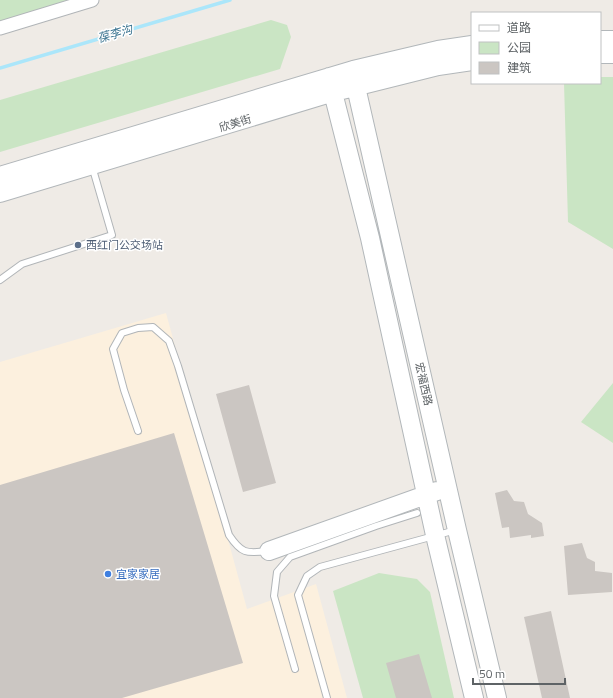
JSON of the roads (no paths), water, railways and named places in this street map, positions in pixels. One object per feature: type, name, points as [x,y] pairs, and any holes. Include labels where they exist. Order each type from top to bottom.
[{"type":"main road","points":[[601,40],[613,40]]},
{"type":"main road","name":"欣美街","points":[[0,176],[90,157],[332,85],[438,50],[471,45]]},
{"type":"main road","points":[[601,54],[613,54]]},
{"type":"main road","name":"欣美街","points":[[354,78],[471,61]]},
{"type":"main road","name":"宏福西路","points":[[354,78],[447,488],[497,698]]},
{"type":"main road","name":"宏福西路","points":[[332,85],[370,238],[435,535],[474,698]]},
{"type":"main road","name":"欣美街","points":[[0,193],[90,157]]},
{"type":"main road","points":[[269,551],[447,488]]},
{"type":"street","points":[[0,28],[92,0]]},
{"type":"lane","points":[[0,280],[22,264],[112,236],[90,157]]},
{"type":"lane","points":[[138,431],[124,390],[113,349],[122,334],[138,328],[153,327],[169,341],[178,366],[229,535],[237,548],[253,553],[269,551]]},
{"type":"lane","points":[[295,669],[274,596],[277,572],[290,557],[417,513]]},
{"type":"lane","points":[[327,698],[298,595],[307,576],[320,567],[457,530]]},
{"type":"waterway","name":"葆李沟","points":[[0,68],[230,0]]},
{"type":"place","name":"西红门公交场站","points":[[78,245]]},
{"type":"place","name":"宜家家居","points":[[108,574]]}]
